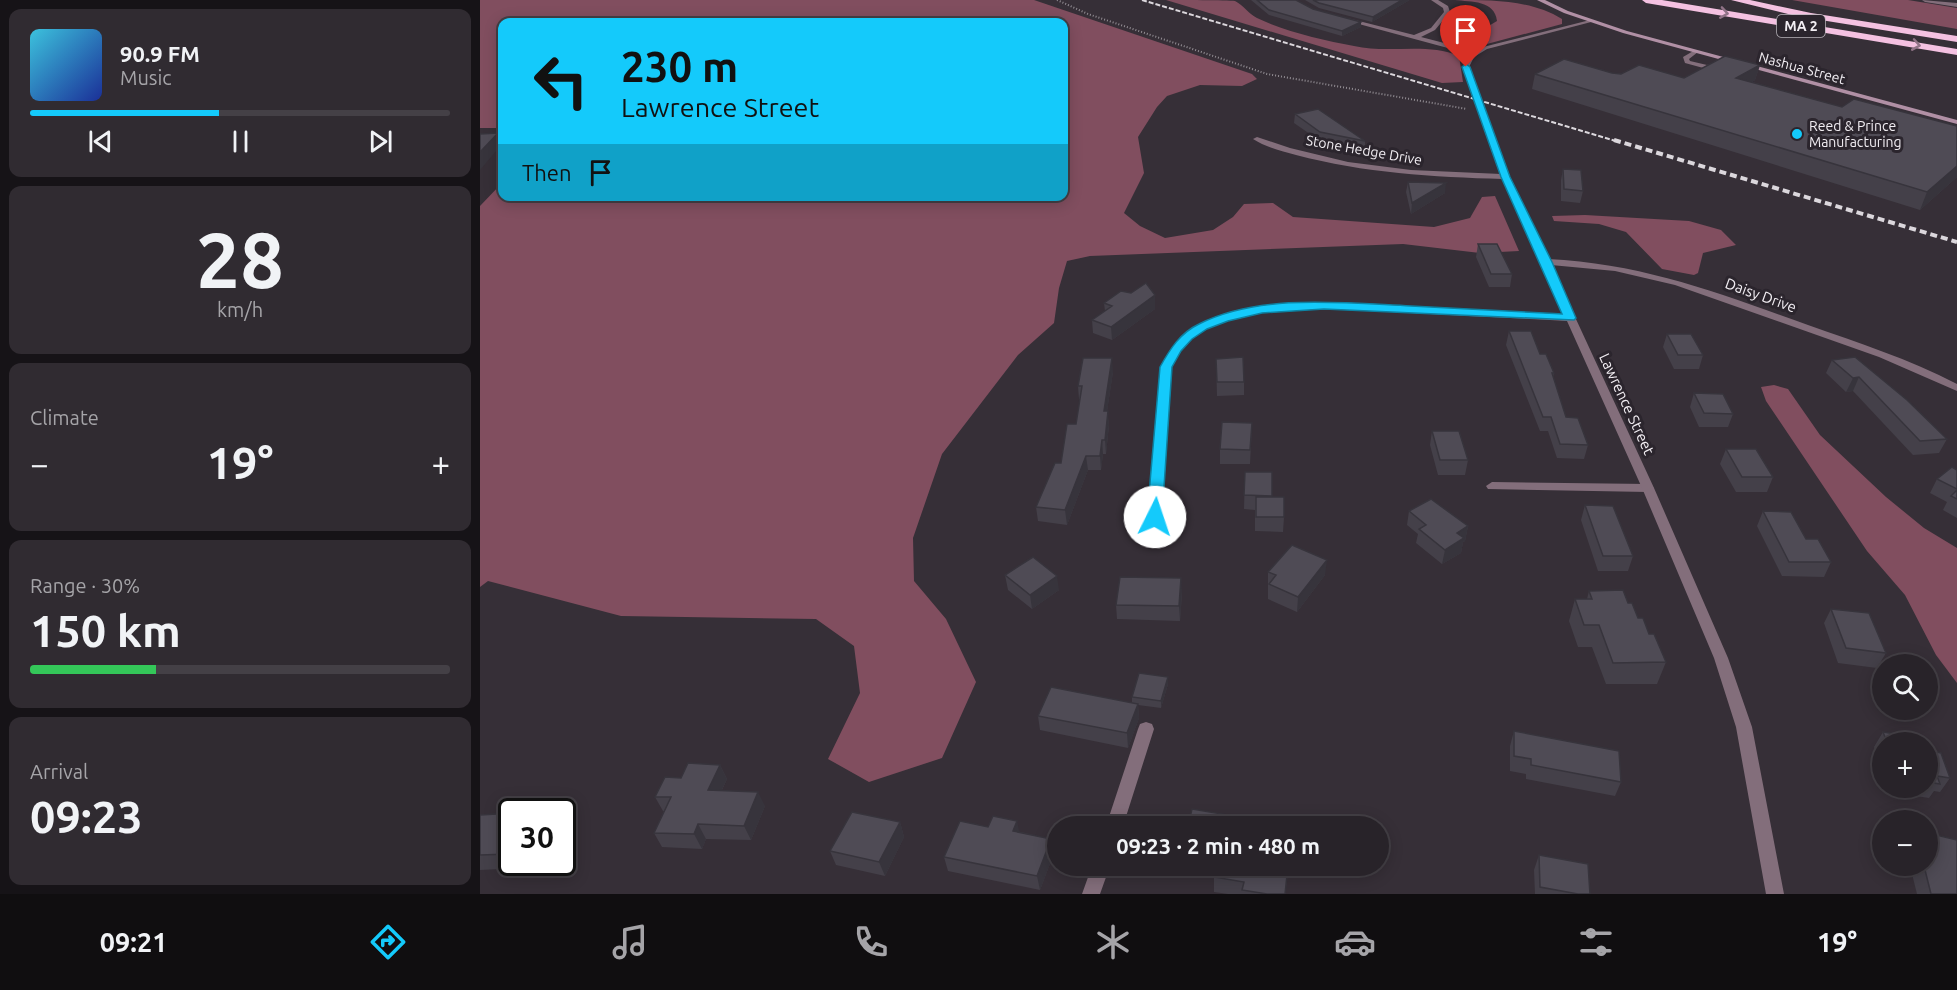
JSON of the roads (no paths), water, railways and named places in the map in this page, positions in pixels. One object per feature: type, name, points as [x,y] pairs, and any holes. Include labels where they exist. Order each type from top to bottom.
[{"type":"highway","name":"MA 2","points":[[1646,0],[1957,52]]},
{"type":"highway","name":"MA 2","points":[[1731,1],[1957,39]]},
{"type":"main road","name":"Nashua Street","points":[[1540,0],[1592,21],[1695,52],[1957,122]]},
{"type":"street","points":[[1414,38],[1433,29],[1447,12],[1446,7],[1434,0]]},
{"type":"street","points":[[1925,0],[1957,5]]},
{"type":"street","points":[[1338,17],[1474,53],[1495,45],[1592,21]]},
{"type":"street","points":[[1695,52],[1685,58],[1692,64],[1713,66],[1724,60]]},
{"type":"street","name":"Lawrence Street","points":[[1474,53],[1466,62],[1466,67],[1506,177],[1648,488],[1721,658],[1744,727],[1775,894]]},
{"type":"street","name":"Stone Hedge Drive","points":[[1257,139],[1314,157],[1391,171],[1506,177]]},
{"type":"street","name":"Daisy Drive","points":[[1546,262],[1612,266],[1679,282],[1890,357],[1957,388]]},
{"type":"street","points":[[1155,517],[1166,367],[1176,349],[1188,336],[1203,326],[1224,318],[1262,310],[1324,305],[1570,318]]},
{"type":"street","points":[[1492,486],[1648,488]]},
{"type":"street","points":[[1117,816],[1146,729]]},
{"type":"street","points":[[1091,894],[1097,876]]},
{"type":"railway","points":[[1142,0],[1619,142]]},
{"type":"railway","points":[[1614,140],[1957,242]]},
{"type":"place","name":"Reed & Prince Manufacturing","points":[[1797,134]]}]
